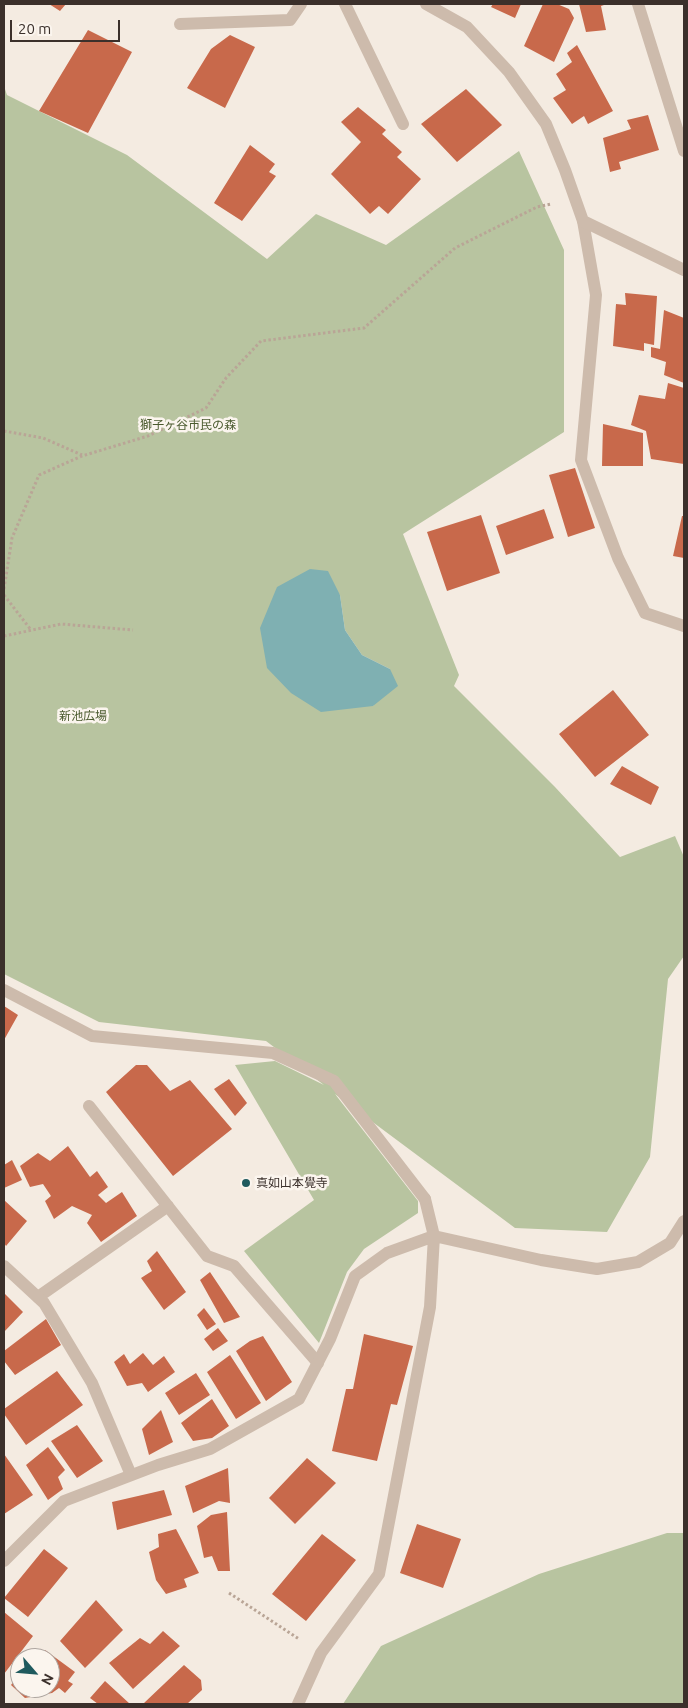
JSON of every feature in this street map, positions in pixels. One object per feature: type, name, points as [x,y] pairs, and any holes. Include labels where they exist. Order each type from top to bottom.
[{"type":"street","points":[[180,24],[290,20],[301,4]]},
{"type":"street","points":[[345,4],[403,124]]},
{"type":"street","points":[[426,4],[467,27],[510,72],[546,124],[583,221],[596,296],[581,460],[618,558],[644,613],[684,626]]},
{"type":"street","points":[[638,4],[684,151]]},
{"type":"street","points":[[583,221],[684,270]]},
{"type":"street","points":[[4,990],[92,1036],[273,1053],[334,1081],[425,1200],[434,1236],[430,1306],[379,1574],[321,1653],[298,1704]]},
{"type":"street","points":[[89,1106],[207,1256],[234,1266],[318,1363]]},
{"type":"street","points":[[38,1298],[168,1206]]},
{"type":"street","points":[[4,1561],[64,1501],[158,1465],[210,1449],[298,1399],[330,1339],[355,1276],[387,1253],[434,1236],[541,1260],[597,1270],[638,1262],[670,1243],[684,1221]]},
{"type":"street","points":[[4,1266],[44,1303],[92,1384],[131,1475]]},
{"type":"path","points":[[4,589],[12,538],[40,475],[82,456],[148,436],[206,408],[226,378],[261,341],[364,328],[455,248],[537,207],[576,200]]},
{"type":"path","points":[[4,431],[43,438],[82,456]]},
{"type":"path","points":[[4,595],[31,630]]},
{"type":"path","points":[[4,636],[61,624],[133,630]]},
{"type":"path","points":[[229,1593],[321,1653]]},
{"type":"green space","name":"獅子ヶ谷市民の森","points":[[4,86],[7,95],[127,155],[267,259],[316,214],[386,245],[519,151],[564,250],[564,432],[403,534],[459,675],[454,686],[555,787],[620,857],[675,836],[684,857],[684,956],[668,979],[650,1157],[607,1232],[515,1228],[335,1094],[418,1201],[418,1213],[364,1249],[347,1272],[319,1343],[244,1251],[314,1200],[235,1065],[275,1061],[324,1085],[266,1041],[99,1022],[4,974]],"holes":[[[310,569],[340,595],[345,630],[362,655],[390,669],[373,706]]]},
{"type":"green space","points":[[667,1533],[684,1533],[684,1704],[343,1704],[381,1646],[539,1574]]},
{"type":"water","points":[[310,569],[328,571],[340,595],[345,630],[362,655],[390,669],[398,686],[373,706],[321,712],[291,693],[267,668],[260,628],[277,587]]},
{"type":"building","points":[[49,4],[66,4],[60,11]]},
{"type":"building","points":[[493,4],[521,4],[515,18],[491,7]]},
{"type":"building","points":[[543,4],[557,4],[569,9],[574,18],[554,62],[524,46]]},
{"type":"building","points":[[579,4],[607,4],[601,6],[606,30],[586,32]]},
{"type":"building","points":[[88,30],[132,52],[88,133],[39,111]]},
{"type":"building","points":[[230,35],[255,47],[225,108],[187,88],[211,49]]},
{"type":"building","points":[[577,45],[613,111],[588,124],[584,116],[572,124],[553,98],[566,90],[556,74],[572,62],[567,53]]},
{"type":"building","points":[[466,89],[502,125],[457,162],[421,124]]},
{"type":"building","points":[[358,107],[386,130],[382,134],[402,152],[397,157],[421,179],[388,214],[379,206],[370,214],[331,174],[361,142],[341,122]]},
{"type":"building","points":[[648,115],[659,150],[619,162],[621,169],[610,172],[603,138],[631,129],[627,120]]},
{"type":"building","points":[[250,145],[275,164],[269,172],[276,176],[242,221],[214,203]]},
{"type":"building","points":[[625,293],[657,296],[654,345],[644,343],[644,351],[613,346],[616,304],[626,305]]},
{"type":"building","points":[[664,310],[684,318],[684,383],[664,375],[666,362],[651,357],[651,347],[660,349]]},
{"type":"building","points":[[668,383],[684,388],[684,464],[651,459],[646,431],[631,425],[639,395],[665,399]]},
{"type":"building","points":[[603,424],[643,433],[643,466],[602,466]]},
{"type":"building","points":[[575,468],[595,528],[568,537],[549,475]]},
{"type":"building","points":[[544,509],[554,538],[506,555],[496,526]]},
{"type":"building","points":[[481,515],[500,573],[447,591],[427,532]]},
{"type":"building","points":[[682,516],[684,516],[684,558],[673,556]]},
{"type":"building","points":[[613,690],[649,735],[595,777],[559,734]]},
{"type":"building","points":[[622,766],[659,787],[651,805],[610,784]]},
{"type":"building","points":[[4,1006],[18,1015],[4,1040]]},
{"type":"building","points":[[136,1065],[147,1065],[170,1091],[190,1080],[232,1129],[173,1176],[106,1092]]},
{"type":"building","points":[[229,1079],[247,1103],[235,1116],[214,1089]]},
{"type":"building","points":[[68,1146],[90,1177],[97,1171],[108,1187],[98,1195],[106,1203],[122,1192],[137,1216],[101,1242],[87,1223],[92,1215],[72,1206],[54,1219],[45,1201],[51,1196],[43,1184],[30,1187],[20,1166],[38,1153],[50,1161]]},
{"type":"building","points":[[12,1160],[22,1180],[4,1188],[4,1165]]},
{"type":"building","points":[[4,1200],[27,1221],[6,1246],[4,1243]]},
{"type":"building","points":[[157,1251],[186,1292],[164,1310],[141,1278],[152,1271],[147,1261]]},
{"type":"building","points":[[210,1272],[240,1317],[224,1323],[200,1280]]},
{"type":"building","points":[[4,1293],[23,1312],[4,1332]]},
{"type":"building","points":[[204,1308],[216,1324],[207,1330],[197,1315]]},
{"type":"building","points":[[46,1319],[61,1345],[15,1375],[4,1361],[4,1351]]},
{"type":"building","points":[[218,1328],[228,1341],[213,1351],[204,1339]]},
{"type":"building","points":[[364,1334],[413,1346],[397,1405],[391,1404],[377,1461],[332,1451],[346,1389],[353,1389]]},
{"type":"building","points":[[263,1336],[292,1382],[266,1401],[236,1351],[250,1341]]},
{"type":"building","points":[[143,1353],[153,1365],[164,1356],[175,1372],[148,1392],[142,1383],[127,1386],[114,1362],[124,1354],[130,1364]]},
{"type":"building","points":[[230,1355],[261,1403],[236,1419],[207,1372]]},
{"type":"building","points":[[57,1371],[83,1405],[26,1445],[4,1414],[4,1409]]},
{"type":"building","points":[[196,1373],[210,1395],[179,1415],[165,1393]]},
{"type":"building","points":[[212,1399],[229,1426],[212,1438],[193,1441],[181,1423]]},
{"type":"building","points":[[161,1410],[173,1442],[149,1455],[142,1429]]},
{"type":"building","points":[[77,1425],[103,1461],[77,1478],[51,1441]]},
{"type":"building","points":[[48,1447],[65,1470],[58,1477],[63,1489],[48,1500],[26,1465]]},
{"type":"building","points":[[4,1454],[33,1495],[4,1514]]},
{"type":"building","points":[[307,1458],[336,1483],[295,1524],[269,1498]]},
{"type":"building","points":[[228,1468],[230,1503],[219,1501],[193,1513],[185,1486]]},
{"type":"building","points":[[164,1490],[172,1515],[117,1530],[112,1502]]},
{"type":"building","points":[[227,1512],[230,1571],[218,1571],[212,1556],[204,1558],[197,1526],[211,1515]]},
{"type":"building","points":[[417,1524],[461,1539],[443,1588],[400,1573]]},
{"type":"building","points":[[176,1529],[199,1573],[184,1579],[187,1587],[166,1594],[156,1580],[149,1552],[159,1547],[158,1534]]},
{"type":"building","points":[[322,1534],[356,1560],[306,1621],[272,1594]]},
{"type":"building","points":[[44,1549],[68,1568],[28,1617],[4,1598]]},
{"type":"building","points":[[96,1600],[123,1630],[85,1668],[60,1641]]},
{"type":"building","points":[[4,1612],[33,1636],[24,1648],[10,1648],[10,1666],[4,1674]]},
{"type":"building","points":[[163,1631],[180,1646],[133,1689],[109,1663],[140,1638],[150,1644]]},
{"type":"building","points":[[60,1661],[75,1672],[68,1681],[73,1684],[65,1693],[60,1689]]},
{"type":"building","points":[[184,1665],[201,1680],[202,1690],[187,1704],[144,1703]]},
{"type":"building","points":[[105,1681],[130,1704],[98,1704],[90,1698]]},
{"type":"place","name":"真如山本覺寺","points":[[246,1183]]},
{"type":"park label","name":"新池広場","points":[[83,716]]}]
